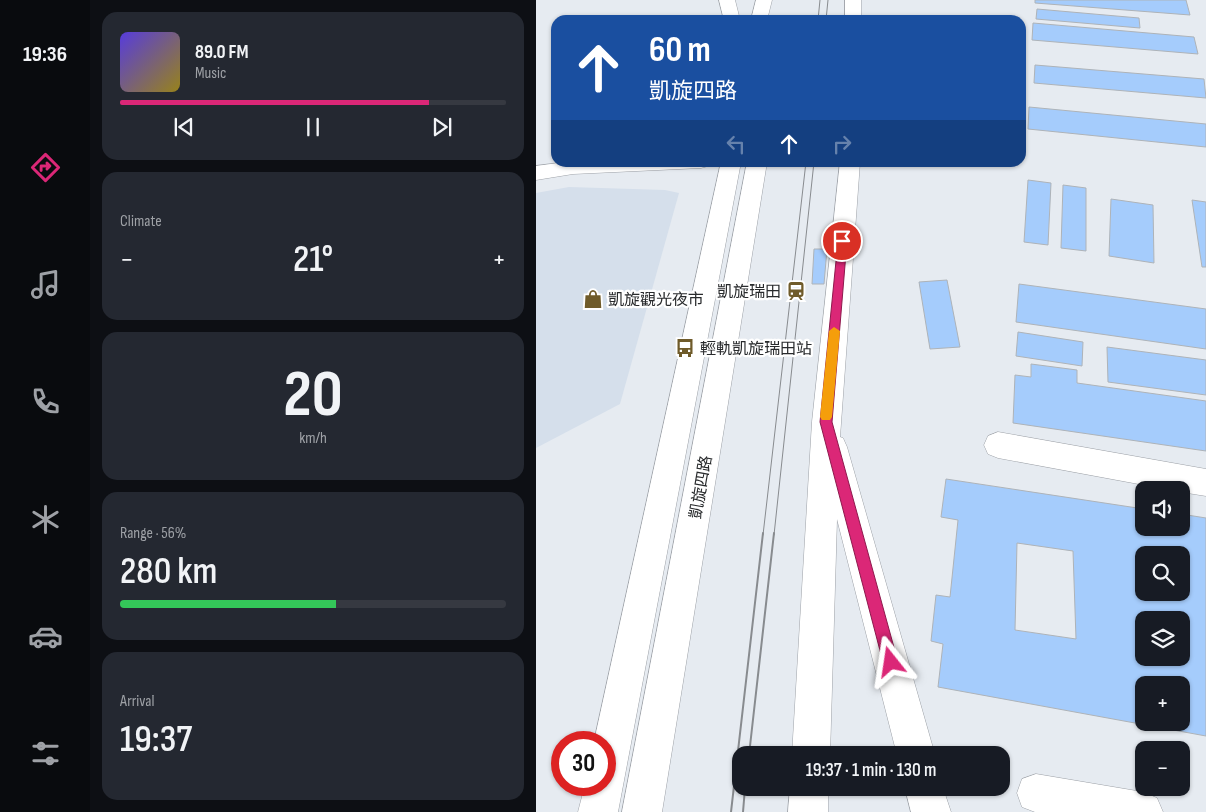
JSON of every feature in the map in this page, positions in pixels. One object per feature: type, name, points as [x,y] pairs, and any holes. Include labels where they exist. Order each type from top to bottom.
[{"type":"street","points":[[727,0],[731,15]]},
{"type":"street","points":[[761,15],[764,0]]},
{"type":"street","points":[[853,0],[853,15]]},
{"type":"street","points":[[536,173],[594,167]]},
{"type":"street","name":"凱旋四路","points":[[616,732],[745,167]]},
{"type":"street","name":"凱旋四路","points":[[642,812],[745,167]]},
{"type":"street","points":[[811,746],[826,422],[850,167]]},
{"type":"street","points":[[826,422],[914,746]]},
{"type":"street","points":[[998,445],[1206,483]]},
{"type":"street","points":[[1036,793],[1143,812]]},
{"type":"street","points":[[598,812],[602,796]]},
{"type":"street","points":[[808,812],[809,796]]},
{"type":"street","points":[[926,796],[931,812]]},
{"type":"shaded area","name":"凱旋觀光夜市","points":[[569,187],[665,190],[679,193],[620,404],[536,448],[536,193]]},
{"type":"building","points":[[1035,0],[1186,0],[1190,15],[1035,3]]},
{"type":"building","points":[[1037,9],[1139,18],[1140,28],[1036,19]]},
{"type":"building","points":[[1033,23],[1194,37],[1198,54],[1032,40]]},
{"type":"building","points":[[1035,65],[1204,79],[1206,98],[1034,83]]},
{"type":"building","points":[[1029,107],[1206,124],[1206,147],[1028,129]]},
{"type":"building","points":[[1028,180],[1051,183],[1048,245],[1024,242]]},
{"type":"building","points":[[1063,185],[1086,188],[1086,251],[1061,248]]},
{"type":"building","points":[[1111,199],[1153,205],[1154,263],[1109,256]]},
{"type":"building","points":[[1192,200],[1206,202],[1206,267],[1202,267]]},
{"type":"building","name":"凱旋瑞田","points":[[814,249],[827,249],[824,284],[812,284]]},
{"type":"building","points":[[947,280],[960,347],[930,349],[919,282]]},
{"type":"building","points":[[1019,284],[1206,309],[1206,349],[1016,322]]},
{"type":"building","points":[[1018,332],[1083,342],[1082,366],[1016,356]]},
{"type":"building","points":[[1107,347],[1206,360],[1206,395],[1108,382]]},
{"type":"building","points":[[1031,364],[1077,370],[1077,383],[1206,401],[1206,451],[1013,423],[1015,375],[1031,377]]},
{"type":"building","points":[[946,479],[1135,508],[1135,536],[1190,536],[1190,515],[1206,518],[1206,736],[1179,731],[1190,731],[1190,676],[1135,676],[1135,723],[938,687],[943,644],[931,641],[936,595],[950,597],[958,520],[941,517]],"holes":[[[1017,543],[1073,551],[1076,639],[1015,630]]]},
{"type":"tram line","points":[[818,15],[820,0]]},
{"type":"tram line","points":[[826,15],[828,0]]},
{"type":"tram line","points":[[763,535],[805,167]]},
{"type":"tram line","points":[[774,535],[813,167]]},
{"type":"tram line","points":[[731,812],[763,533]]},
{"type":"tram line","points":[[750,746],[774,533]]},
{"type":"tram line","points":[[743,812],[744,796]]},
{"type":"slow traffic","points":[[826,417],[834,331]]},
{"type":"place","name":"凱旋瑞田","points":[[796,291]]},
{"type":"place","name":"凱旋觀光夜市","points":[[593,299]]},
{"type":"place","name":"輕軌凱旋瑞田站","points":[[685,348]]},
{"type":"route","points":[[842,241],[826,422],[891,662]]}]
